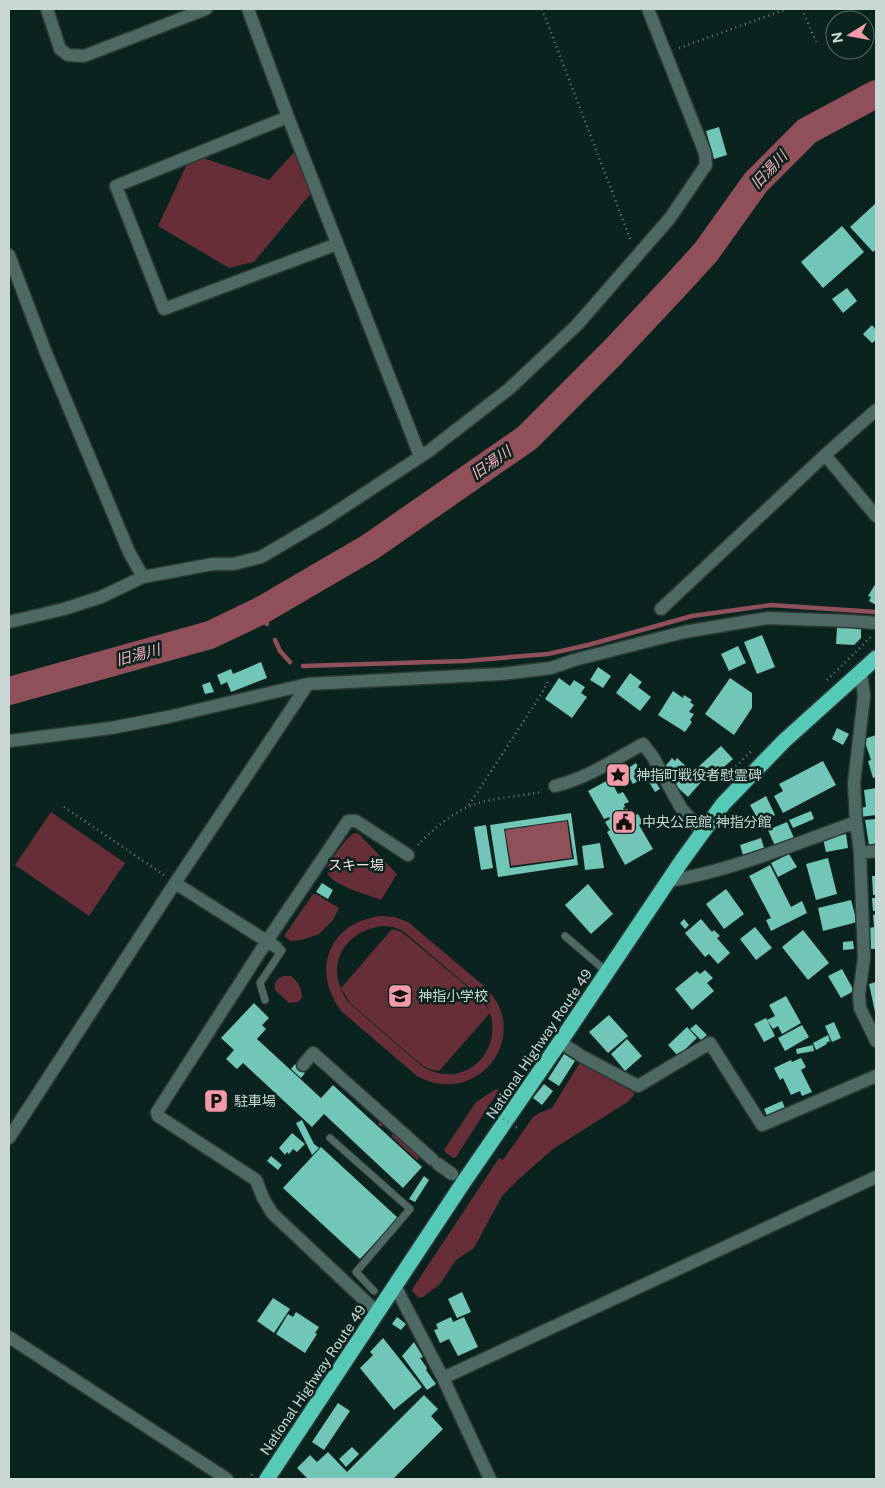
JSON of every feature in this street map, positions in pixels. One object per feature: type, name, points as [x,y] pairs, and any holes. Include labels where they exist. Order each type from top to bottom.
[{"type":"highway","name":"National Highway Route 49","points":[[266,1479],[463,1183],[723,804],[784,741],[876,658]]},
{"type":"street","points":[[47,9],[60,49],[68,55],[84,56],[206,9]]},
{"type":"street","points":[[248,9],[420,456]]},
{"type":"street","points":[[9,622],[64,609],[101,597],[143,577],[213,564],[234,564],[261,557],[324,520],[420,456],[509,389],[577,325],[670,218],[706,165],[705,153],[648,9]]},
{"type":"street","points":[[288,117],[116,186],[164,309],[337,244]]},
{"type":"street","points":[[9,254],[57,380],[129,552],[143,577]]},
{"type":"street","points":[[661,609],[825,455],[876,410]]},
{"type":"street","points":[[825,455],[876,516]]},
{"type":"street","points":[[9,741],[111,728],[168,717],[308,684],[502,674],[551,668],[574,660],[684,632],[768,618],[850,621],[876,624]]},
{"type":"street","points":[[861,672],[864,696],[854,783],[860,853],[864,958],[859,994],[860,1008],[876,1041]]},
{"type":"street","points":[[9,1138],[175,883],[308,684]]},
{"type":"street","points":[[555,786],[572,782],[588,775],[643,744],[653,757],[681,808],[703,832]]},
{"type":"street","points":[[378,1312],[272,1213],[262,1198],[256,1180],[158,1116],[157,1112],[271,944],[348,821],[356,821],[408,855]]},
{"type":"street","points":[[669,881],[726,868],[856,822]]},
{"type":"street","points":[[860,853],[876,851]]},
{"type":"street","points":[[175,883],[271,944]]},
{"type":"street","points":[[560,1042],[583,1057],[638,1086],[710,1043],[762,1125],[876,1076]]},
{"type":"street","points":[[303,1065],[313,1053],[377,1118],[452,1174]]},
{"type":"street","points":[[443,1378],[876,1177]]},
{"type":"street","points":[[395,1286],[443,1378],[490,1479]]},
{"type":"street","points":[[9,1336],[227,1479]]},
{"type":"lane","points":[[565,936],[607,972]]},
{"type":"lane","points":[[264,1000],[260,983],[282,950],[271,944]]},
{"type":"lane","points":[[330,1138],[410,1209],[356,1272],[374,1291]]},
{"type":"path","points":[[542,9],[636,256]]},
{"type":"path","points":[[665,53],[787,9]]},
{"type":"path","points":[[802,9],[817,44]]},
{"type":"path","points":[[468,806],[542,693],[549,678],[551,668]]},
{"type":"path","points":[[408,855],[428,834],[468,806],[551,790],[555,786]]},
{"type":"path","points":[[64,807],[175,883]]},
{"type":"path","points":[[495,1113],[519,1129]]},
{"type":"green space","points":[[296,150],[312,192],[254,262],[229,268],[158,226],[187,164],[203,158],[269,180]]},
{"type":"green space","points":[[51,812],[125,863],[89,916],[15,865]]},
{"type":"green space","name":"スキー場","points":[[354,833],[359,834],[397,874],[381,900],[352,890],[337,882],[328,874],[327,869],[331,860],[346,840]]},
{"type":"green space","points":[[313,894],[339,908],[333,920],[319,934],[302,940],[291,941],[284,936]]},
{"type":"green space","points":[[382,916],[395,917],[408,922],[484,986],[493,997],[502,1014],[504,1032],[496,1056],[479,1075],[468,1081],[455,1084],[432,1083],[423,1079],[417,1076],[341,1011],[332,995],[327,979],[327,964],[330,950],[338,937],[349,927],[364,920]],"holes":[[[382,926],[393,927],[403,931],[477,994],[484,1001],[490,1012],[476,994],[402,932],[392,929],[341,988],[337,966],[340,954],[347,944],[367,930]],[[342,989],[350,1003],[423,1066],[432,1070],[439,1071],[490,1013],[492,1023],[490,1043],[486,1052],[472,1067],[463,1072],[453,1074],[437,1073],[423,1067],[349,1003]]]},
{"type":"green space","points":[[283,976],[291,976],[299,986],[302,998],[298,1002],[289,1003],[275,990],[276,982]]},
{"type":"green space","points":[[583,1063],[634,1088],[634,1095],[629,1101],[553,1149],[519,1179],[502,1196],[474,1248],[456,1260],[440,1284],[419,1298],[412,1291],[413,1288],[499,1158],[503,1160],[533,1117],[552,1108],[579,1064]]},
{"type":"green space","points":[[496,1089],[499,1090],[456,1157],[453,1158],[444,1150],[476,1102]]},
{"type":"green space","points":[[383,1119],[422,1155],[417,1160],[391,1136],[394,1133],[384,1124],[381,1127],[378,1124]]},
{"type":"shaded area","points":[[567,821],[572,858],[511,866],[505,830]]},
{"type":"building","points":[[719,127],[727,155],[714,159],[706,131]]},
{"type":"building","points":[[876,203],[876,249],[873,252],[850,227]]},
{"type":"building","points":[[842,226],[864,252],[823,288],[801,262]]},
{"type":"building","points":[[847,288],[857,301],[843,313],[832,299]]},
{"type":"building","points":[[872,325],[876,330],[876,340],[872,343],[863,334]]},
{"type":"building","points":[[876,583],[876,605],[869,601],[871,597],[868,596]]},
{"type":"building","points":[[837,628],[861,628],[861,638],[854,645],[836,644]]},
{"type":"building","points":[[762,635],[775,667],[757,674],[744,642]]},
{"type":"building","points":[[738,646],[746,663],[729,671],[721,654]]},
{"type":"building","points":[[261,662],[267,678],[231,692],[227,682],[221,685],[217,675],[231,669],[233,674]]},
{"type":"building","points":[[598,667],[611,676],[603,688],[590,680]]},
{"type":"building","points":[[630,673],[642,682],[638,687],[651,697],[640,711],[616,693]]},
{"type":"building","points":[[559,678],[570,686],[574,680],[585,687],[581,693],[587,697],[572,718],[545,699]]},
{"type":"building","points":[[730,678],[752,693],[752,708],[734,735],[705,714]]},
{"type":"building","points":[[210,682],[214,692],[205,694],[202,685]]},
{"type":"building","points":[[673,691],[683,698],[684,695],[692,700],[690,702],[694,705],[689,712],[694,714],[690,720],[692,722],[685,732],[658,715]]},
{"type":"building","points":[[837,728],[849,734],[843,745],[832,739]]},
{"type":"building","points":[[876,735],[876,777],[873,778],[868,761],[871,760],[864,739]]},
{"type":"building","points":[[721,746],[733,759],[706,783],[695,770]]},
{"type":"building","points":[[672,758],[675,761],[677,758],[702,781],[688,797],[675,785],[678,782],[663,769]]},
{"type":"building","points":[[823,761],[836,785],[783,813],[774,796],[783,791],[779,784]]},
{"type":"building","points":[[636,763],[644,778],[633,784],[625,770]]},
{"type":"building","name":"中央公民館 神指分館","points":[[610,779],[618,794],[623,792],[629,802],[624,804],[624,810],[627,809],[631,817],[638,814],[643,823],[639,825],[653,849],[625,865],[607,832],[610,830],[605,822],[610,819],[609,817],[604,819],[588,791]]},
{"type":"building","points":[[654,779],[660,789],[655,792],[649,782]]},
{"type":"building","points":[[876,788],[876,815],[860,817],[859,808],[866,807],[864,790]]},
{"type":"building","points":[[766,796],[775,815],[760,823],[750,805]]},
{"type":"building","points":[[811,811],[814,819],[793,828],[789,820]]},
{"type":"building","points":[[571,813],[578,865],[498,877],[490,825]],"holes":[[[568,820],[574,859],[510,868],[504,829]]]},
{"type":"building","points":[[876,819],[876,844],[869,845],[865,820]]},
{"type":"building","points":[[787,822],[794,838],[775,846],[768,830]]},
{"type":"building","points":[[486,825],[493,868],[481,870],[474,827]]},
{"type":"building","points":[[846,834],[848,848],[826,852],[823,839]]},
{"type":"building","points":[[761,838],[764,848],[743,855],[740,845]]},
{"type":"building","points":[[600,843],[604,868],[585,870],[582,846]]},
{"type":"building","points":[[789,854],[797,867],[778,877],[771,863]]},
{"type":"building","points":[[828,858],[837,894],[816,900],[806,864]]},
{"type":"building","points":[[770,865],[791,907],[802,901],[807,913],[771,931],[766,920],[771,918],[749,876]]},
{"type":"building","points":[[872,876],[876,876],[876,895],[873,895]]},
{"type":"building","points":[[322,883],[333,890],[328,899],[316,892]]},
{"type":"building","points":[[588,884],[613,914],[591,934],[565,905]]},
{"type":"building","points":[[726,889],[744,914],[724,929],[706,904]]},
{"type":"building","points":[[872,898],[876,898],[876,911],[873,911]]},
{"type":"building","points":[[851,900],[857,922],[823,931],[818,908]]},
{"type":"building","points":[[876,914],[876,949],[871,949],[869,928],[874,927],[873,915]]},
{"type":"building","points":[[684,919],[689,925],[685,929],[680,923]]},
{"type":"building","points":[[701,919],[712,932],[714,930],[720,936],[717,938],[730,953],[718,964],[709,954],[705,957],[685,933]]},
{"type":"building","points":[[755,927],[772,948],[756,960],[740,939]]},
{"type":"building","points":[[803,930],[829,963],[808,980],[782,947]]},
{"type":"building","points":[[853,941],[854,949],[843,950],[843,942]]},
{"type":"building","points":[[842,969],[854,991],[841,998],[828,976]]},
{"type":"building","points":[[705,970],[713,978],[707,983],[714,991],[692,1010],[675,989],[697,971],[700,974]]},
{"type":"building","points":[[876,982],[876,1012],[875,1012],[869,984]]},
{"type":"building","points":[[786,996],[801,1023],[782,1034],[778,1026],[773,1029],[767,1020],[775,1016],[769,1005]]},
{"type":"building","points":[[254,1003],[269,1018],[262,1025],[266,1029],[257,1039],[321,1098],[333,1085],[422,1167],[403,1188],[324,1114],[312,1127],[243,1063],[237,1069],[226,1059],[234,1050],[221,1038]]},
{"type":"building","points":[[609,1015],[628,1036],[608,1053],[589,1032]]},
{"type":"building","points":[[766,1018],[775,1036],[764,1042],[754,1024]]},
{"type":"building","points":[[834,1022],[841,1038],[832,1042],[825,1026]]},
{"type":"building","points":[[696,1024],[707,1035],[701,1040],[690,1029]]},
{"type":"building","points":[[802,1025],[809,1037],[785,1051],[778,1038]]},
{"type":"building","points":[[687,1027],[697,1038],[678,1056],[668,1045]]},
{"type":"building","points":[[828,1035],[830,1041],[816,1050],[813,1043]]},
{"type":"building","points":[[627,1039],[642,1056],[625,1071],[611,1054]]},
{"type":"building","points":[[813,1045],[814,1051],[797,1054],[796,1049]]},
{"type":"building","points":[[564,1054],[575,1061],[559,1086],[548,1079]]},
{"type":"building","points":[[801,1058],[806,1067],[801,1070],[812,1092],[802,1096],[800,1091],[791,1095],[783,1078],[780,1080],[774,1068],[791,1060],[792,1062]]},
{"type":"building","points":[[295,1064],[305,1073],[301,1078],[291,1069]]},
{"type":"building","points":[[544,1084],[553,1091],[542,1105],[533,1098]]},
{"type":"building","points":[[782,1101],[786,1110],[768,1118],[764,1109]]},
{"type":"building","points":[[302,1120],[314,1144],[319,1148],[312,1155],[296,1123]]},
{"type":"building","points":[[292,1133],[305,1144],[297,1152],[293,1149],[289,1154],[287,1152],[285,1155],[279,1148]]},
{"type":"building","points":[[321,1147],[398,1218],[360,1259],[283,1188]]},
{"type":"building","points":[[271,1156],[282,1165],[278,1170],[267,1161]]},
{"type":"building","points":[[424,1176],[429,1180],[415,1202],[409,1199]]},
{"type":"building","points":[[462,1292],[471,1312],[457,1318],[448,1299]]},
{"type":"building","points":[[273,1298],[290,1309],[274,1333],[257,1321]]},
{"type":"building","points":[[296,1312],[319,1327],[315,1333],[317,1334],[305,1353],[276,1334],[288,1314],[293,1317]]},
{"type":"building","points":[[397,1317],[406,1324],[401,1330],[392,1324]]},
{"type":"building","points":[[451,1317],[453,1322],[464,1317],[478,1347],[458,1356],[449,1339],[440,1343],[434,1330],[438,1329],[436,1324]]},
{"type":"building","points":[[383,1338],[422,1387],[394,1410],[360,1368],[373,1355],[370,1352]]},
{"type":"building","points":[[414,1342],[423,1357],[420,1358],[427,1368],[426,1370],[436,1384],[427,1390],[402,1356]]},
{"type":"building","points":[[424,1395],[438,1409],[431,1416],[443,1429],[393,1479],[308,1479],[297,1468],[310,1455],[317,1462],[328,1452],[347,1472]]},
{"type":"building","points":[[338,1403],[350,1411],[324,1450],[312,1442]]},
{"type":"building","points":[[352,1447],[359,1454],[346,1467],[339,1459]]},
{"type":"waterway","name":"旧湯川","points":[[9,691],[210,635],[262,610],[370,547],[527,438],[613,352],[675,286],[706,252],[756,182],[807,131],[876,94]]},
{"type":"waterway","points":[[303,666],[464,661],[548,654],[588,645],[692,616],[771,605],[876,612]]},
{"type":"waterway","points":[[261,610],[267,624]]},
{"type":"waterway","points":[[275,640],[280,651],[290,662]]},
{"type":"place","name":"神指町戦役者慰霊碑","points":[[618,775]]},
{"type":"place","name":"中央公民館 神指分館","points":[[624,822]]},
{"type":"place","name":"神指小学校","points":[[400,996]]},
{"type":"place","name":"駐車場","points":[[216,1101]]}]
